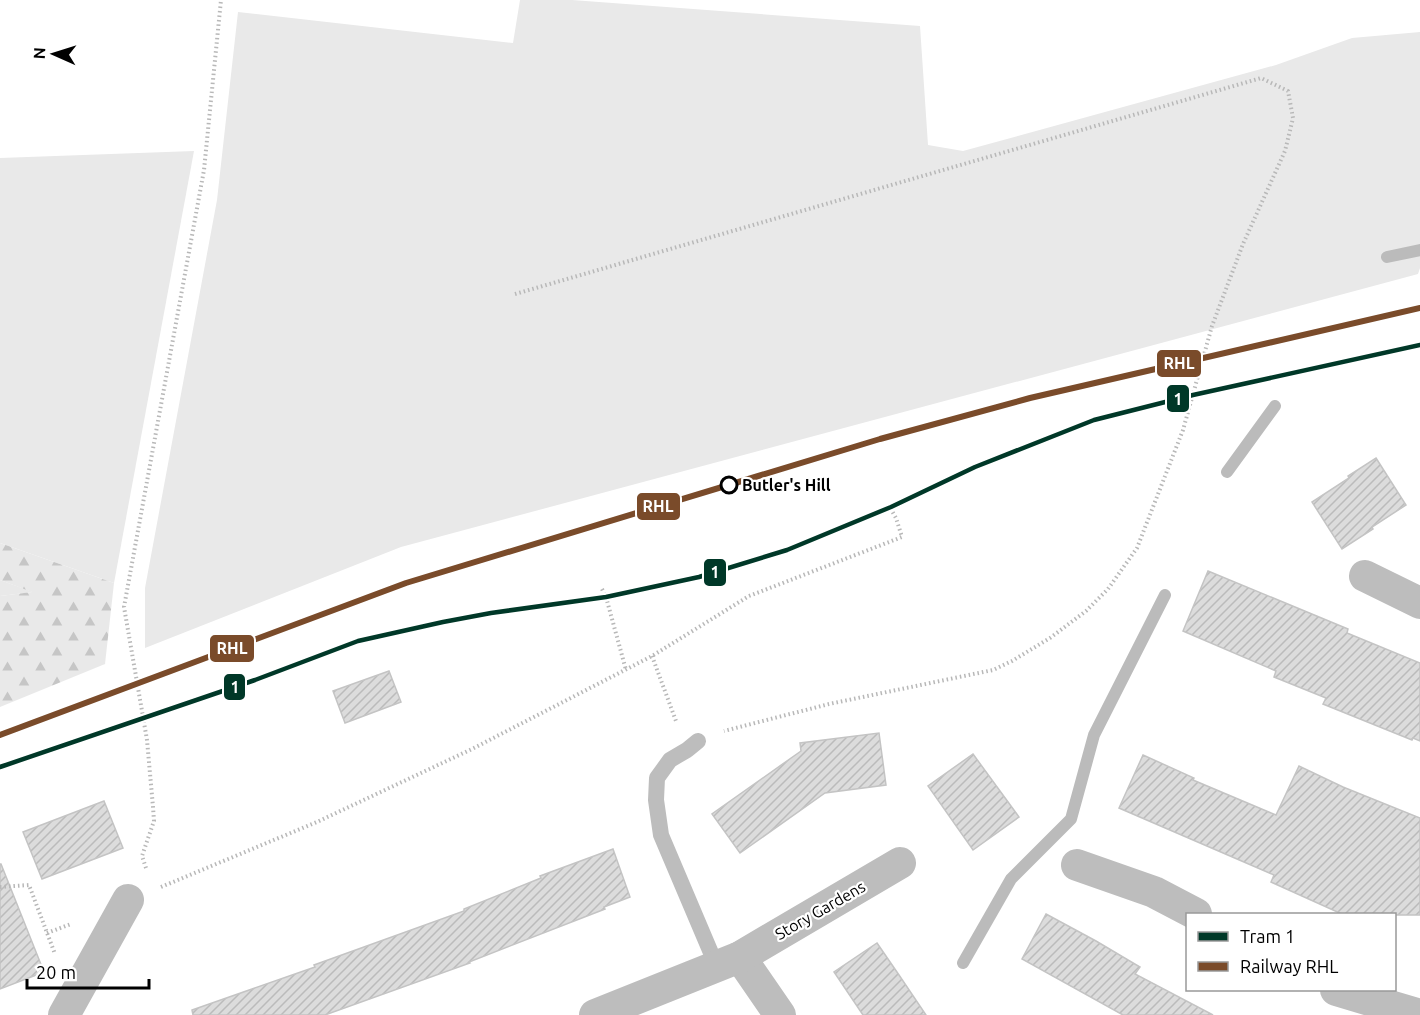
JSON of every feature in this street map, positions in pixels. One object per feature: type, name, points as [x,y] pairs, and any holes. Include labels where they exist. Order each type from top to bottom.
[{"type":"street","points":[[1365,576],[1420,603]]},
{"type":"street","name":"Story Gardens","points":[[595,1015],[729,962],[900,863]]},
{"type":"street","points":[[1077,865],[1154,892],[1192,913]]},
{"type":"street","points":[[68,1008],[128,900]]},
{"type":"street","points":[[729,962],[780,1015]]},
{"type":"street","points":[[1339,991],[1420,1015]]},
{"type":"lane","points":[[698,741],[670,760],[657,778],[656,800],[661,835],[729,962]]},
{"type":"path","points":[[142,856],[154,820],[147,740],[124,607],[204,170],[221,0]]},
{"type":"path","points":[[515,294],[1261,78],[1288,91],[1293,118],[1285,151],[1243,244],[1216,316],[1183,430],[1137,549],[1108,590],[1086,611],[1050,638],[993,670],[829,704],[724,730],[698,741]]},
{"type":"path","points":[[128,900],[317,822],[472,749],[652,656],[749,596],[902,537],[896,518],[888,504]]},
{"type":"path","points":[[602,589],[626,670]]},
{"type":"path","points":[[652,656],[678,726]]},
{"type":"path","points":[[0,887],[29,885],[68,1008]]},
{"type":"green space","points":[[520,0],[572,0],[920,26],[928,145],[963,151],[1276,65],[1352,38],[1420,32],[1420,268],[1418,274],[401,547],[145,648],[145,588],[217,200],[238,12],[513,43]]},
{"type":"green space","points":[[194,151],[114,583],[0,543],[0,158]]},
{"type":"green space","points":[[0,543],[114,583],[105,664],[0,707],[0,596],[32,592],[0,580]]},
{"type":"green space","points":[[0,580],[33,592],[0,596]]},
{"type":"building","points":[[1376,458],[1406,505],[1342,549],[1312,502]]},
{"type":"building","points":[[1208,571],[1348,629],[1347,633],[1420,663],[1420,741],[1413,738],[1412,740],[1323,704],[1326,698],[1274,677],[1276,671],[1183,631]]},
{"type":"building","points":[[389,671],[401,702],[345,723],[333,691]]},
{"type":"building","points":[[879,733],[886,785],[825,793],[740,853],[712,814],[801,751],[800,743]]},
{"type":"building","points":[[973,754],[1019,817],[973,850],[928,786]]},
{"type":"building","points":[[1143,755],[1194,778],[1193,780],[1276,815],[1299,766],[1343,787],[1420,818],[1420,915],[1340,913],[1271,882],[1274,875],[1119,808]]},
{"type":"building","points":[[104,801],[123,848],[42,879],[23,832]]},
{"type":"building","points":[[613,849],[630,897],[470,963],[325,1015],[193,1015],[192,1010],[464,911],[464,909],[541,878],[540,876]]},
{"type":"building","points":[[0,864],[44,972],[0,989]]},
{"type":"building","points":[[1046,914],[1140,967],[1135,974],[1213,1015],[1123,1015],[1022,959]]},
{"type":"building","points":[[877,943],[926,1015],[863,1015],[834,972]]},
{"type":"waterway","points":[[1387,257],[1420,250]]},
{"type":"waterway","points":[[1227,472],[1275,406]]},
{"type":"waterway","points":[[963,963],[1011,879],[1071,819],[1094,735],[1165,595]]},
{"type":"tram line","name":"1","points":[[0,767],[255,680],[358,641],[491,613],[606,597],[699,577],[787,550],[891,507],[975,467],[1094,420],[1193,395],[1420,345]]},
{"type":"rail line","name":"RHL","points":[[0,735],[406,583],[880,439],[1030,398],[1420,308]]},
{"type":"place","name":"Butler's Hill","points":[[729,485]]}]
